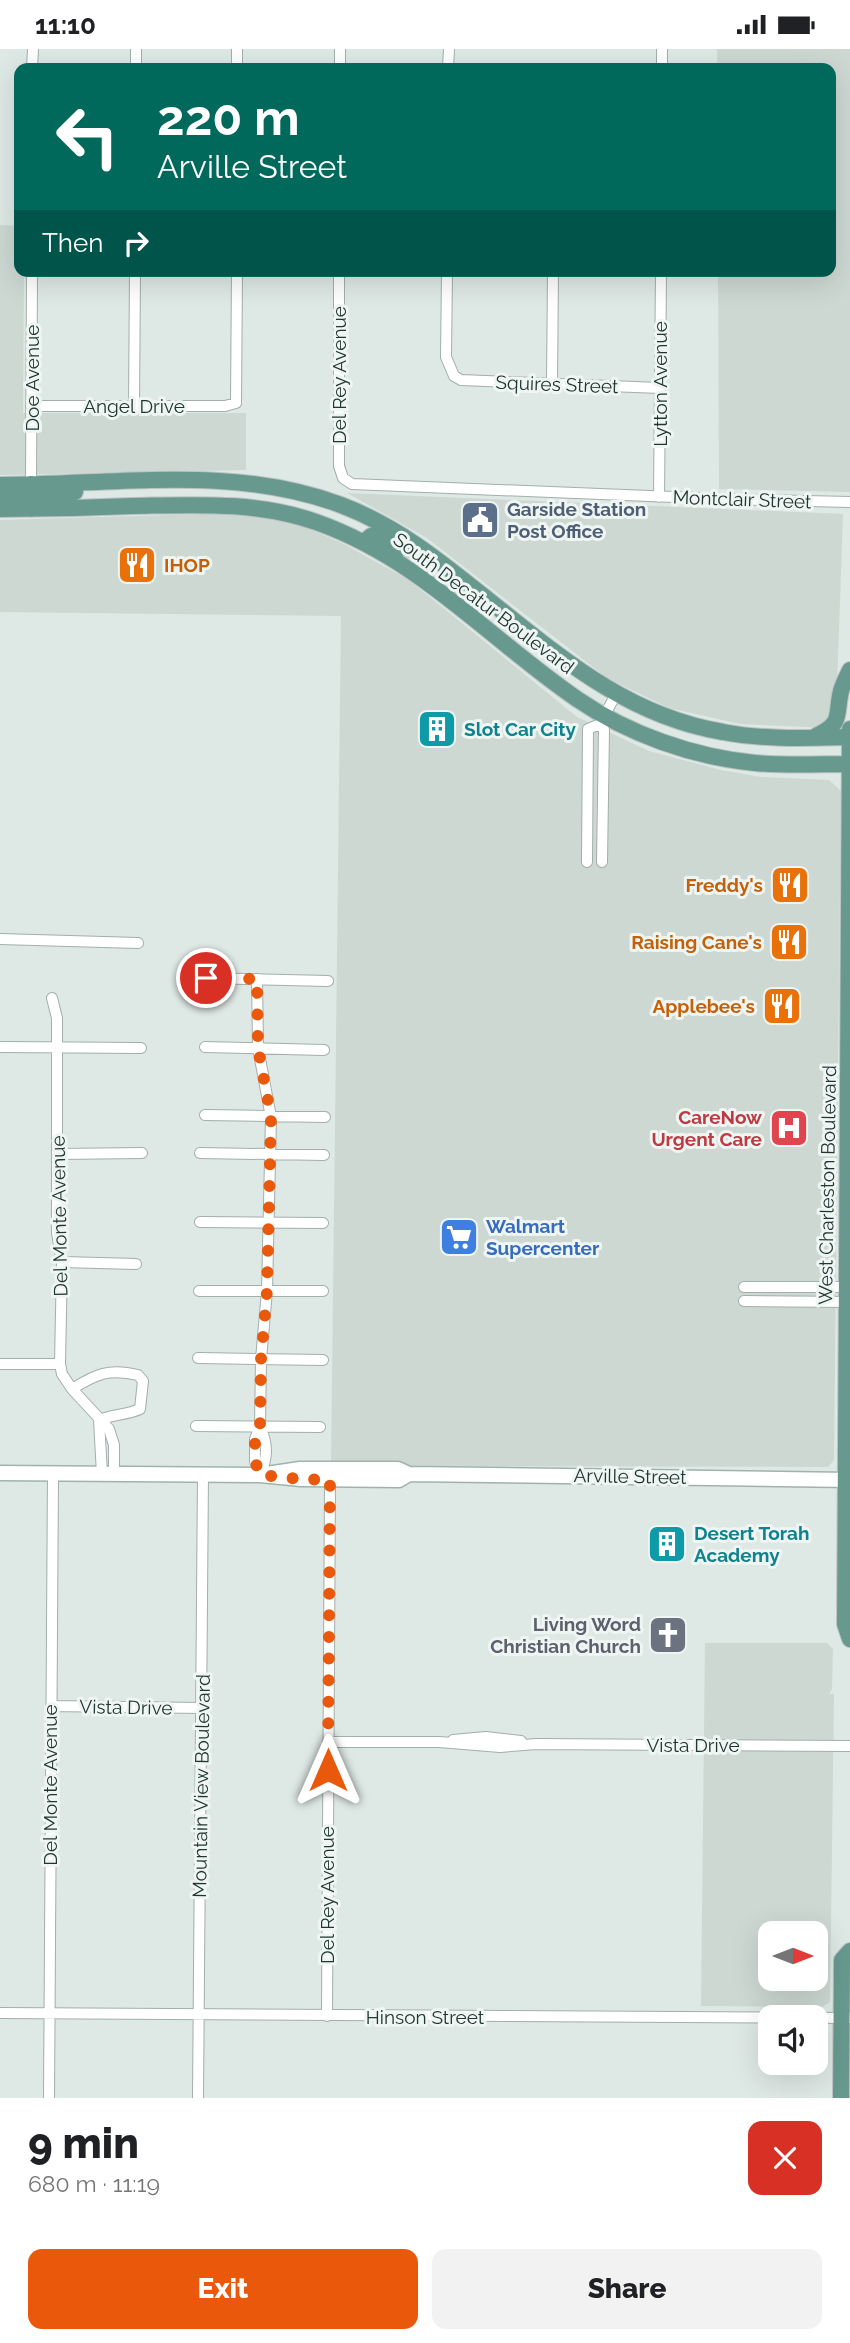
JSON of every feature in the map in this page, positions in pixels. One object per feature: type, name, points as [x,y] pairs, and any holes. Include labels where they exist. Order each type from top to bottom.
[{"type":"main road","name":"South Decatur Boulevard","points":[[0,485],[209,480],[254,483],[288,489],[356,511],[388,526],[428,552],[570,664],[616,694],[650,711],[709,729],[756,736],[850,737]]},
{"type":"main road","points":[[32,509],[36,499],[40,497],[71,494],[100,483]]},
{"type":"main road","points":[[0,497],[27,495],[31,484]]},
{"type":"main road","name":"South Decatur Boulevard","points":[[0,509],[211,505],[248,507],[299,517],[364,542],[411,570],[602,720],[660,741],[720,757],[755,763],[850,764]]},
{"type":"main road","points":[[364,542],[377,534],[400,547],[428,552]]},
{"type":"main road","points":[[814,737],[832,728],[837,721],[841,691],[850,670]]},
{"type":"main road","name":"West Charleston Boulevard","points":[[850,729],[848,1480],[845,1624],[850,1639]]},
{"type":"main road","points":[[841,2098],[846,2018],[842,1960],[850,1951]]},
{"type":"street","name":"Doe Avenue","points":[[31,484],[32,277]]},
{"type":"street","points":[[134,407],[135,277]]},
{"type":"street","name":"Angel Drive","points":[[32,406],[225,406],[236,403],[237,277]]},
{"type":"street","name":"Del Rey Avenue","points":[[340,277],[339,466],[343,478]]},
{"type":"street","name":"Squires Street","points":[[447,277],[446,357],[454,376],[461,380],[660,388]]},
{"type":"street","points":[[552,384],[553,277]]},
{"type":"street","name":"Lytton Avenue","points":[[659,497],[661,277]]},
{"type":"street","name":"Montclair Street","points":[[343,478],[352,484],[850,502]]},
{"type":"street","points":[[587,862],[588,729],[602,720],[616,694]]},
{"type":"street","points":[[602,720],[602,862]]},
{"type":"street","points":[[0,939],[138,943]]},
{"type":"street","points":[[206,978],[328,981]]},
{"type":"street","points":[[257,979],[258,1048],[271,1117],[270,1223],[261,1359],[260,1427],[266,1439],[266,1461],[260,1475]]},
{"type":"street","name":"Del Monte Avenue","points":[[52,998],[57,1018],[57,1233],[62,1262],[60,1364],[62,1374],[72,1389],[109,1429],[112,1436],[108,1474]]},
{"type":"street","points":[[0,1047],[141,1048]]},
{"type":"street","points":[[205,1047],[324,1050]]},
{"type":"street","points":[[205,1115],[325,1117]]},
{"type":"street","points":[[57,1154],[142,1153]]},
{"type":"street","points":[[200,1153],[324,1155]]},
{"type":"street","points":[[200,1222],[323,1223]]},
{"type":"street","points":[[62,1262],[136,1264]]},
{"type":"street","points":[[744,1287],[848,1294]]},
{"type":"street","points":[[199,1290],[323,1291]]},
{"type":"street","points":[[744,1301],[848,1294]]},
{"type":"street","points":[[198,1358],[323,1360]]},
{"type":"street","points":[[0,1364],[60,1364]]},
{"type":"street","points":[[72,1389],[104,1372],[138,1375],[143,1381],[140,1409],[99,1420]]},
{"type":"street","points":[[197,1426],[320,1427]]},
{"type":"street","name":"Arville Street","points":[[0,1473],[260,1475],[300,1479],[326,1474],[376,1474],[398,1469],[409,1474],[848,1480]]},
{"type":"street","name":"Del Monte Avenue","points":[[49,2098],[53,1473]]},
{"type":"street","name":"Mountain View Boulevard","points":[[198,2098],[203,1474]]},
{"type":"street","name":"Del Rey Avenue","points":[[326,1474],[327,2016]]},
{"type":"street","name":"Vista Drive","points":[[51,1706],[202,1708]]},
{"type":"street","name":"Vista Drive","points":[[328,1742],[439,1742],[500,1747],[536,1744],[850,1746]]},
{"type":"street","name":"Hinson Street","points":[[0,2013],[846,2018]]},
{"type":"shaded area","points":[[717,49],[850,49],[850,492],[719,489],[718,277],[836,277],[836,63],[717,63]]},
{"type":"shaded area","points":[[0,225],[14,226],[14,277],[24,277],[23,413],[246,413],[246,470],[0,475]]},
{"type":"shaded area","points":[[347,493],[843,514],[837,687],[826,728],[740,724],[669,708],[607,678],[427,538]]},
{"type":"shaded area","points":[[236,513],[293,522],[342,543],[409,580],[577,717],[649,751],[721,770],[761,777],[829,780],[841,791],[834,1460],[828,1467],[331,1466],[341,616],[0,612],[0,520]]},
{"type":"shaded area","points":[[705,1643],[827,1643],[833,1649],[832,1689],[829,1694],[834,1694],[830,2002],[825,2005],[701,2006]]},
{"type":"place","name":"Garside Station Post Office","points":[[480,520]]},
{"type":"place","name":"IHOP","points":[[137,565]]},
{"type":"place","name":"Slot Car City","points":[[437,729]]},
{"type":"place","name":"Freddy's","points":[[790,885]]},
{"type":"place","name":"Raising Cane's","points":[[789,942]]},
{"type":"place","name":"Applebee's","points":[[782,1006]]},
{"type":"place","name":"CareNow Urgent Care","points":[[789,1128]]},
{"type":"place","name":"Walmart Supercenter","points":[[459,1237]]},
{"type":"place","name":"Desert Torah Academy","points":[[667,1544]]},
{"type":"place","name":"Living Word Christian Church","points":[[668,1635]]},
{"type":"route","points":[[206,978],[257,979],[258,1048],[271,1117],[271,1154],[260,1427],[255,1439],[255,1461],[260,1475],[330,1480],[328,1770]]}]
